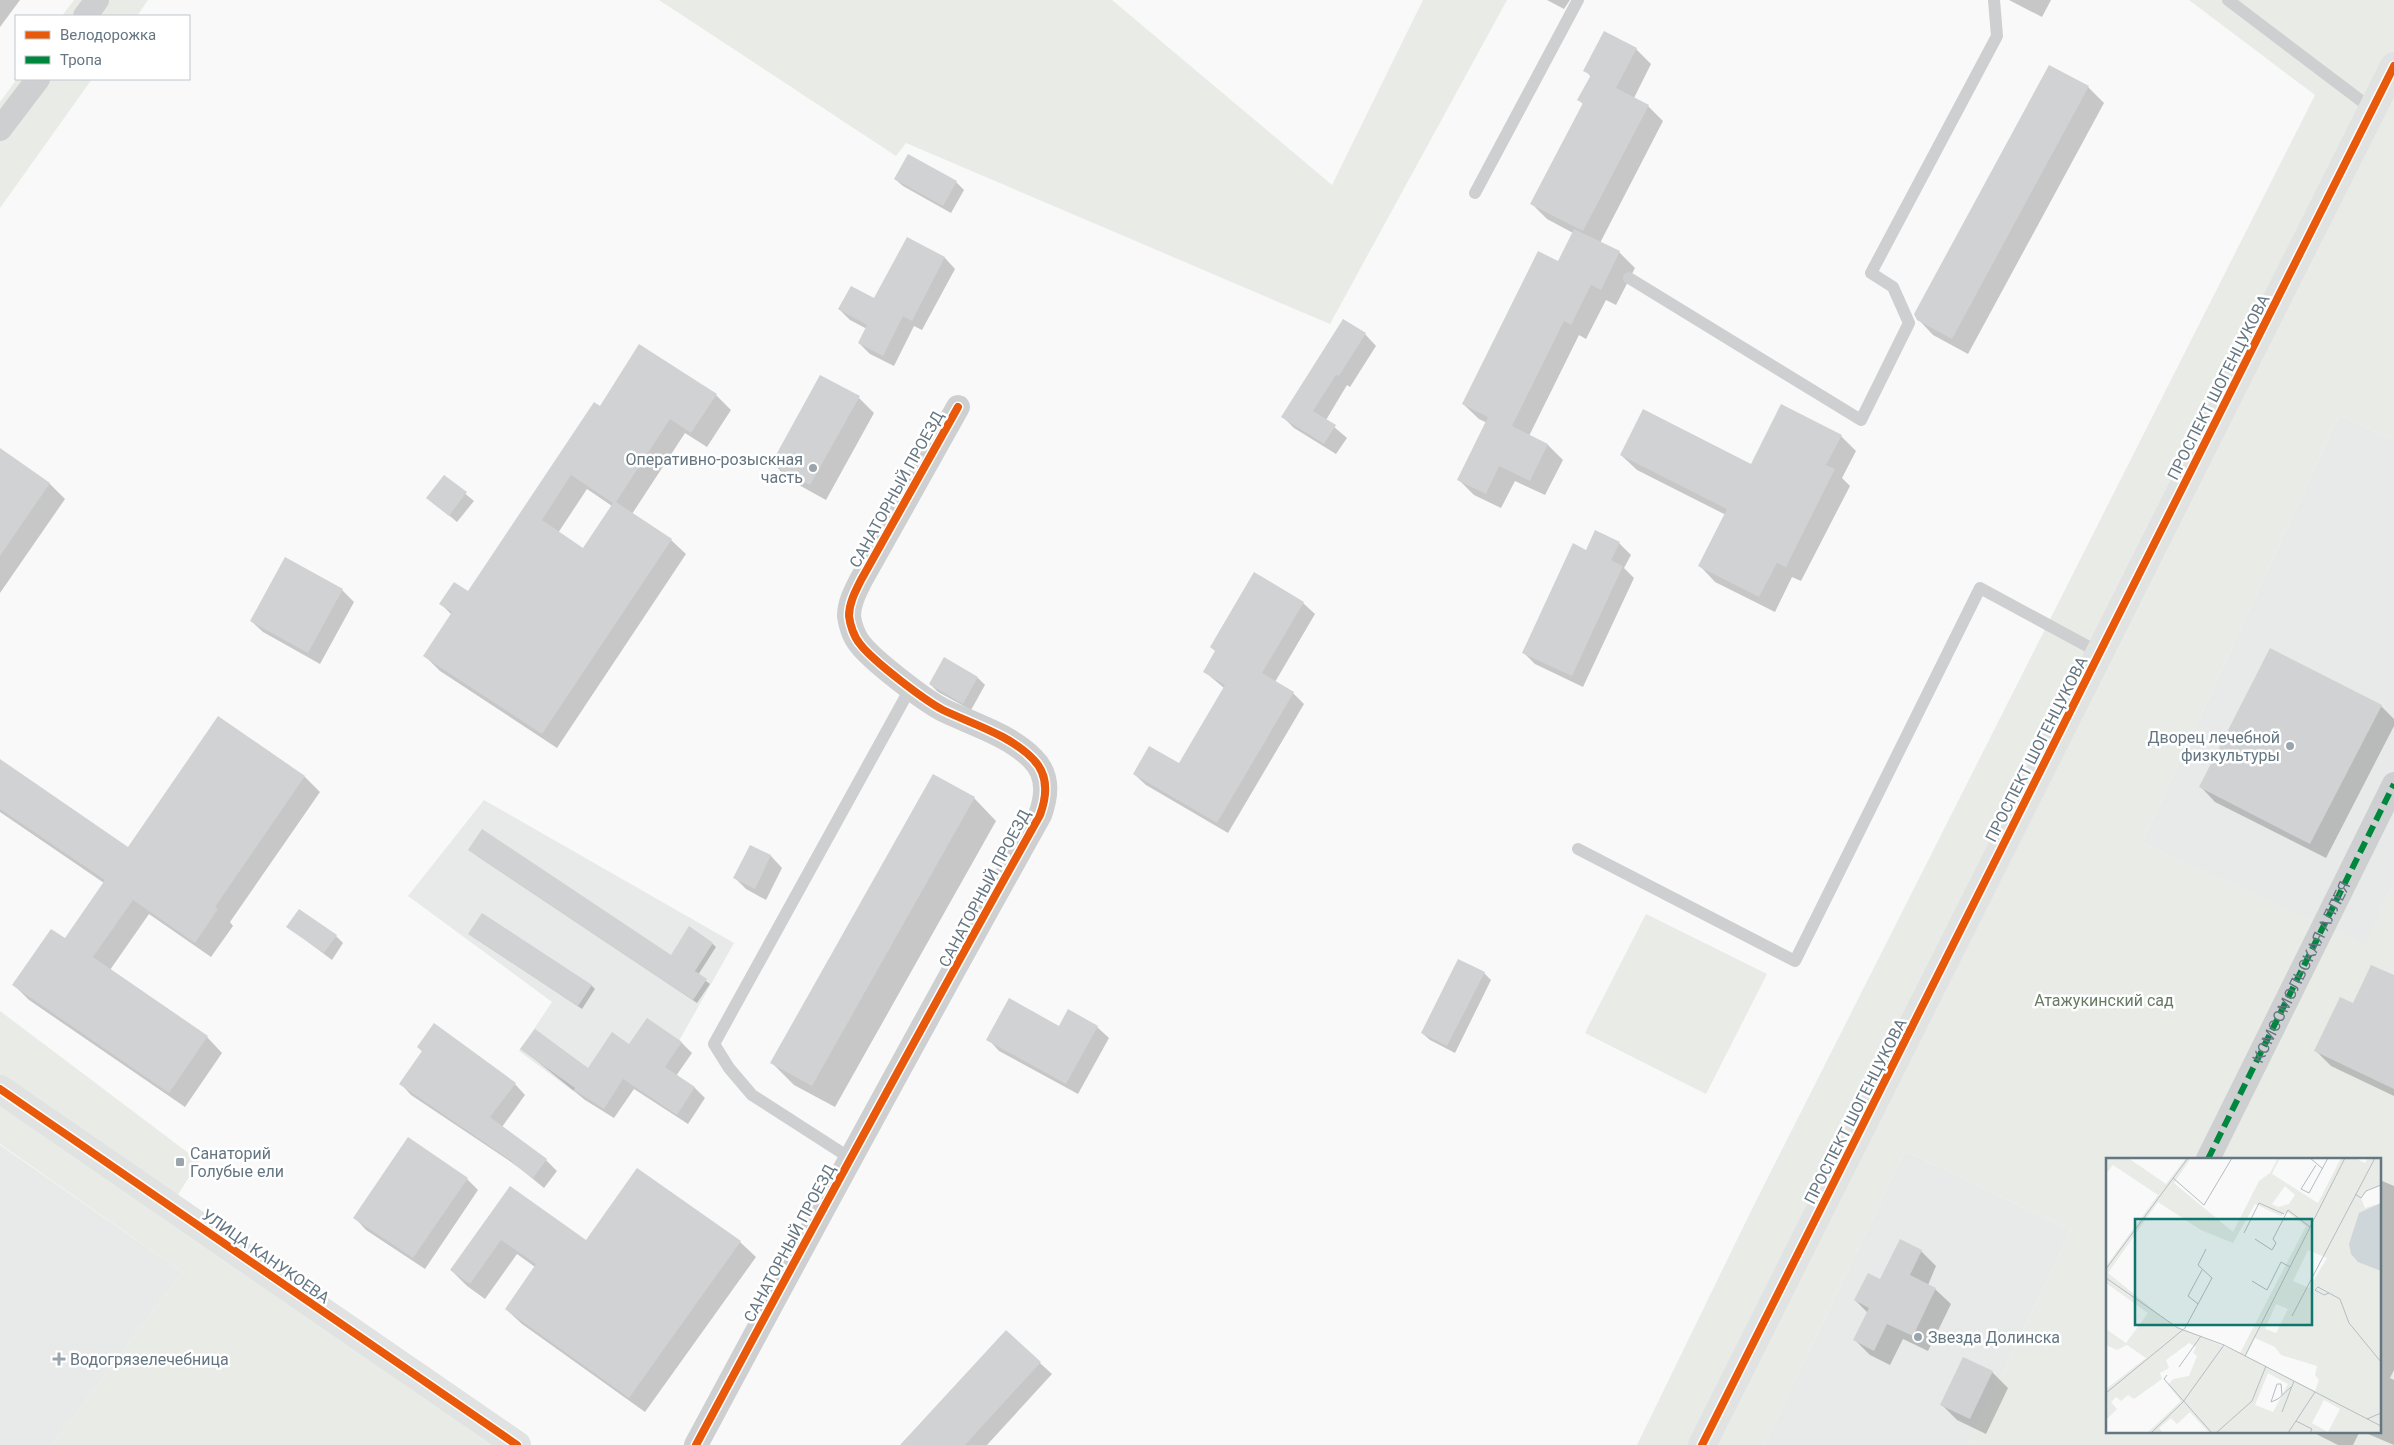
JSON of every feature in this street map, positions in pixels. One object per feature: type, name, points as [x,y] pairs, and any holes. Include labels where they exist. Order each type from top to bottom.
[{"type":"street","points":[[86,15],[98,0]]},
{"type":"street","name":"ПРОСПЕКТ ШОГЕНЦУКОВА","points":[[1702,1445],[2394,66]]},
{"type":"street","points":[[0,129],[37,80]]},
{"type":"street","name":"САНАТОРНЫЙ ПРОЕЗД","points":[[696,1445],[850,1158],[1040,815],[1045,800],[1044,778],[1034,759],[1002,738],[942,709],[911,687],[859,644],[852,630],[849,615],[852,599],[958,407]]},
{"type":"street","name":"КОМСОМОЛЬСКАЯ АЛЛЕЯ","points":[[2208,1158],[2394,784]]},
{"type":"street","name":"УЛИЦА КАНУКОЕВА","points":[[0,1089],[517,1445]]},
{"type":"lane","points":[[1476,193],[1578,0]]},
{"type":"lane","points":[[1629,278],[1861,420],[1909,323],[1894,288],[1871,272],[1997,36],[1994,0]]},
{"type":"lane","points":[[2228,0],[2372,109]]},
{"type":"lane","points":[[1578,849],[1795,961],[1980,588],[2100,653]]},
{"type":"lane","points":[[850,1158],[752,1095],[729,1068],[714,1044],[911,687]]},
{"type":"shaded area","points":[[2339,415],[2394,440],[2394,882],[2365,945],[2142,843]]},
{"type":"shaded area","points":[[484,800],[734,943],[665,1066],[613,1034],[573,1091],[519,1051],[552,1002],[408,896]]},
{"type":"shaded area","name":"Водогрязелечебница","points":[[0,1145],[182,1272],[52,1445],[0,1445]]},
{"type":"shaded area","name":"Звезда Долинска","points":[[1905,1151],[2071,1230],[1968,1445],[1764,1445]]},
{"type":"green space","points":[[74,0],[148,0],[138,15],[63,15]]},
{"type":"green space","points":[[659,0],[1112,0],[1332,185],[1423,0],[1507,0],[1330,324],[906,143],[896,156]]},
{"type":"green space","name":"Атажукинский сад","points":[[2189,0],[2394,0],[2394,440],[2339,415],[2142,843],[2365,944],[2394,882],[2394,1445],[1968,1445],[2071,1230],[1905,1151],[1764,1445],[1637,1445],[1753,1207],[2315,95]]},
{"type":"green space","points":[[16,80],[91,80],[0,208],[0,102]]},
{"type":"green space","points":[[1646,914],[1767,974],[1706,1094],[1585,1033]]},
{"type":"green space","points":[[0,1011],[199,1161],[171,1206],[517,1445],[52,1445],[182,1272],[0,1144]]},
{"type":"building","points":[[1604,31],[1637,48],[1616,88],[1649,105],[1583,231],[1530,204],[1583,103],[1577,100],[1591,75],[1583,71]]},
{"type":"building","points":[[2049,65],[2089,86],[1952,339],[1917,320],[1914,314]]},
{"type":"building","points":[[908,154],[957,181],[943,206],[894,179]]},
{"type":"building","points":[[1574,229],[1620,251],[1601,290],[1591,285],[1571,325],[1564,321],[1512,426],[1548,444],[1530,481],[1499,466],[1486,494],[1457,480],[1488,417],[1462,404],[1538,251],[1558,261]]},
{"type":"building","points":[[907,237],[945,257],[912,321],[903,316],[883,356],[858,343],[867,325],[838,309],[851,286],[874,298]]},
{"type":"building","points":[[1343,319],[1366,333],[1339,376],[1336,375],[1313,411],[1336,425],[1324,444],[1281,417]]},
{"type":"building","points":[[639,344],[717,394],[691,433],[670,419],[616,502],[672,539],[542,734],[423,656],[452,612],[439,604],[454,582],[468,591],[594,402],[600,406]],"holes":[[[571,475],[613,503],[583,548],[542,520]]]},
{"type":"building","points":[[820,375],[860,396],[810,485],[771,464]]},
{"type":"building","points":[[1781,404],[1842,435],[1826,465],[1835,469],[1786,567],[1777,563],[1759,597],[1698,566],[1727,509],[1620,455],[1643,409],[1751,464]]},
{"type":"building","points":[[0,448],[50,483],[0,556]]},
{"type":"building","points":[[444,475],[467,492],[449,516],[426,498]]},
{"type":"building","points":[[1595,530],[1620,542],[1611,560],[1623,566],[1572,676],[1522,653],[1573,543],[1586,550]]},
{"type":"building","points":[[285,557],[343,589],[308,653],[250,621]]},
{"type":"building","points":[[1254,572],[1304,602],[1262,673],[1294,692],[1217,823],[1133,774],[1149,746],[1179,763],[1225,685],[1203,672],[1215,651],[1210,647]]},
{"type":"building","name":"Дворец лечебной физкультуры","points":[[2270,648],[2382,705],[2310,844],[2199,787]]},
{"type":"building","points":[[944,657],[978,677],[963,704],[929,684]]},
{"type":"building","points":[[218,716],[305,776],[215,907],[218,909],[195,943],[133,900],[93,957],[208,1036],[169,1093],[12,985],[51,929],[65,938],[105,880],[0,809],[0,759],[128,847]]},
{"type":"building","points":[[933,774],[975,797],[812,1086],[770,1063]]},
{"type":"building","points":[[482,829],[671,955],[689,926],[713,943],[695,971],[707,979],[693,1000],[468,850]]},
{"type":"building","points":[[750,845],[771,855],[755,889],[733,878]]},
{"type":"building","points":[[299,909],[337,935],[324,953],[286,927]]},
{"type":"building","points":[[482,913],[592,985],[578,1006],[468,934]]},
{"type":"building","points":[[1458,959],[1485,972],[1447,1046],[1421,1033]]},
{"type":"building","points":[[2371,965],[2394,975],[2394,1089],[2314,1051],[2340,997],[2353,1003]]},
{"type":"building","points":[[1009,998],[1059,1026],[1068,1009],[1098,1026],[1066,1084],[986,1040]]},
{"type":"building","points":[[647,1018],[682,1042],[665,1067],[695,1087],[677,1115],[623,1079],[604,1109],[574,1090],[575,1088],[520,1049],[535,1029],[588,1068],[612,1032],[629,1044]]},
{"type":"building","points":[[434,1023],[516,1083],[490,1117],[547,1159],[533,1178],[513,1162],[399,1084],[422,1051],[417,1047]]},
{"type":"building","points":[[408,1137],[468,1178],[413,1258],[353,1218]]},
{"type":"building","points":[[637,1168],[741,1241],[629,1398],[505,1309],[536,1264],[501,1240],[470,1284],[450,1270],[510,1186],[586,1240]]},
{"type":"building","points":[[1900,1239],[1922,1250],[1910,1275],[1936,1288],[1913,1336],[1887,1324],[1874,1351],[1853,1340],[1869,1308],[1854,1300],[1868,1273],[1880,1279]]},
{"type":"building","points":[[1006,1330],[1041,1362],[965,1445],[900,1445]]},
{"type":"building","points":[[1963,1357],[1993,1371],[1970,1419],[1940,1405]]},
{"type":"marked path","points":[[2208,1158],[2394,784]]},
{"type":"cycle path","points":[[1702,1445],[2394,66]]},
{"type":"cycle path","points":[[696,1445],[866,1129],[1040,815],[1042,808],[1045,793],[1044,779],[1042,772],[1033,759],[1002,737],[943,710],[887,670],[860,644],[853,631],[849,616],[851,602],[861,580],[958,407]]},
{"type":"cycle path","points":[[0,1089],[517,1445]]},
{"type":"place","name":"Оперативно-розыскная часть","points":[[813,468]]},
{"type":"place","name":"Дворец лечебной физкультуры","points":[[2290,746]]},
{"type":"place","name":"Санаторий Голубые ели","points":[[180,1162]]},
{"type":"place","name":"Звезда Долинска","points":[[1918,1337]]},
{"type":"place","name":"Водогрязелечебница","points":[[59,1359]]}]
